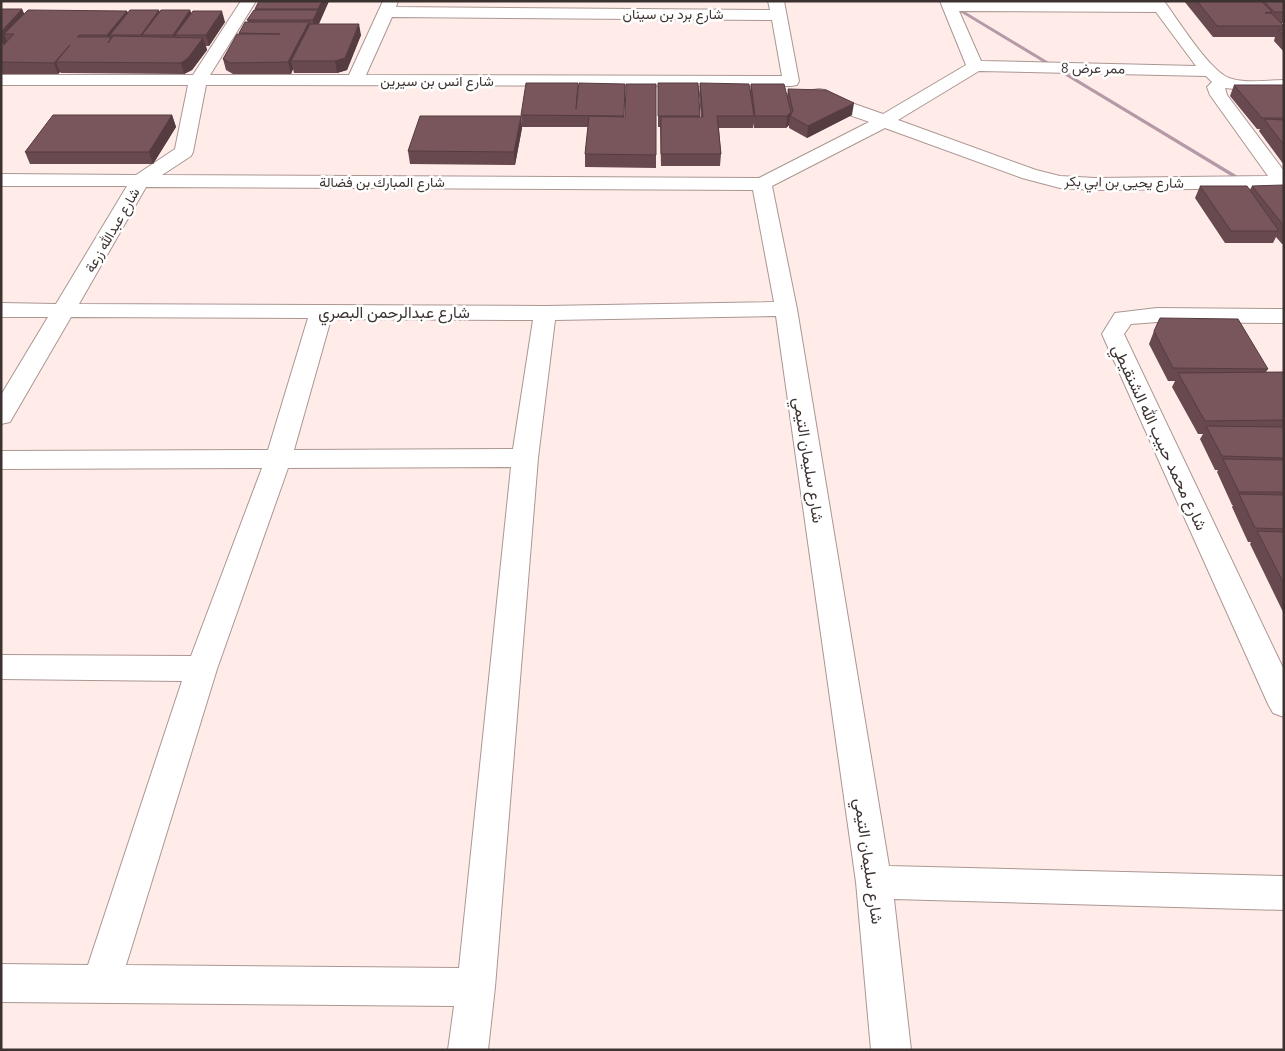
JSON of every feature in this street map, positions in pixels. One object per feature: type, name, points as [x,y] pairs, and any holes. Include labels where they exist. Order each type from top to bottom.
[{"type":"street","points":[[762,184],[886,120],[960,77],[975,66],[948,3],[1158,4],[1216,76],[1216,87],[1219,95],[1282,182]]},
{"type":"street","points":[[355,81],[388,7]]},
{"type":"street","name":"شارع برد بن سينان","points":[[388,7],[778,8]]},
{"type":"street","points":[[778,8],[791,81]]},
{"type":"street","name":"شارع عبدالله زرعة","points":[[1,416],[140,182],[184,152],[198,80],[237,11]]},
{"type":"street","name":"ممر عرض 8","points":[[975,66],[1216,76],[1243,85],[1284,85]]},
{"type":"street","name":"شارع انس بن سيرين","points":[[1,80],[791,81]]},
{"type":"street","name":"شارع يحيى بن ابي بكر","points":[[791,81],[840,105],[886,120],[1029,174],[1060,182],[1095,184],[1282,182]]},
{"type":"street","name":"شارع المبارك بن فضالة","points":[[1,180],[762,184]]},
{"type":"street","name":"شارع سليمان التيمي","points":[[762,184],[786,309],[874,882],[891,1050]]},
{"type":"street","name":"شارع عبدالرحمن البصري","points":[[1,310],[545,313],[786,309]]},
{"type":"street","points":[[101,983],[202,669],[278,459],[322,311]]},
{"type":"street","points":[[468,1050],[476,987],[526,458],[545,313]]},
{"type":"street","name":"شارع محمد حبيب الله الشنقيطي","points":[[1284,316],[1157,315],[1123,318],[1113,334],[1276,671],[1284,704]]},
{"type":"street","points":[[1,460],[526,458]]},
{"type":"street","points":[[1,667],[202,669]]},
{"type":"street","points":[[874,882],[1284,893]]},
{"type":"street","points":[[1,983],[476,987]]},
{"type":"building","points":[[259,1],[322,1],[318,9],[255,9]]},
{"type":"building","points":[[1197,1],[1261,1],[1272,12],[1265,13],[1271,13],[1284,26],[1217,26]]},
{"type":"building","points":[[1264,1],[1284,1],[1284,12],[1274,12]]},
{"type":"building","points":[[1,9],[22,9],[1,32]]},
{"type":"building","points":[[28,10],[127,11],[107,35],[79,35],[77,37],[111,37],[108,43],[113,36],[203,38],[188,58],[181,63],[56,62],[70,45],[54,63],[1,62],[1,48],[14,34],[4,34]]},
{"type":"building","points":[[130,10],[159,10],[141,35],[110,35]]},
{"type":"building","points":[[161,10],[190,10],[173,35],[142,35]]},
{"type":"building","points":[[254,10],[318,10],[313,20],[247,20]]},
{"type":"building","points":[[193,11],[222,11],[206,35],[175,35]]},
{"type":"building","points":[[245,22],[309,22],[288,62],[230,63],[223,59],[237,34],[280,34],[239,33]]},
{"type":"building","points":[[310,24],[359,24],[345,58],[335,61],[291,61]]},
{"type":"building","points":[[526,83],[578,83],[576,109],[579,83],[625,84],[624,116],[521,115]]},
{"type":"building","points":[[658,83],[698,83],[700,116],[658,116]]},
{"type":"building","points":[[700,83],[749,84],[754,116],[717,116],[721,154],[661,154],[661,117],[703,117]]},
{"type":"building","points":[[626,84],[656,84],[656,155],[585,154],[589,116],[625,117]]},
{"type":"building","points":[[751,84],[784,84],[791,112],[787,116],[755,116]]},
{"type":"building","points":[[1234,85],[1284,85],[1284,118],[1262,118]]},
{"type":"building","points":[[788,89],[826,90],[854,103],[808,126],[790,116],[793,111]]},
{"type":"building","points":[[53,115],[172,115],[149,152],[25,152]]},
{"type":"building","points":[[420,116],[521,116],[514,152],[408,151]]},
{"type":"building","points":[[1264,119],[1284,120],[1284,145]]},
{"type":"building","points":[[1283,185],[1284,187],[1284,226],[1252,186]]},
{"type":"building","points":[[1200,186],[1247,186],[1279,231],[1231,231]]},
{"type":"building","points":[[1160,318],[1238,319],[1268,369],[1173,368],[1154,331]]},
{"type":"building","points":[[1284,372],[1284,420],[1205,421],[1178,373]]},
{"type":"building","points":[[1206,426],[1284,427],[1284,458],[1222,456]]},
{"type":"building","points":[[1223,459],[1284,460],[1284,492],[1239,492]]},
{"type":"building","points":[[1239,494],[1284,495],[1284,529],[1255,528]]},
{"type":"building","points":[[1257,531],[1284,532],[1284,584]]},
{"type":"waterway","points":[[953,6],[1243,181]]}]
